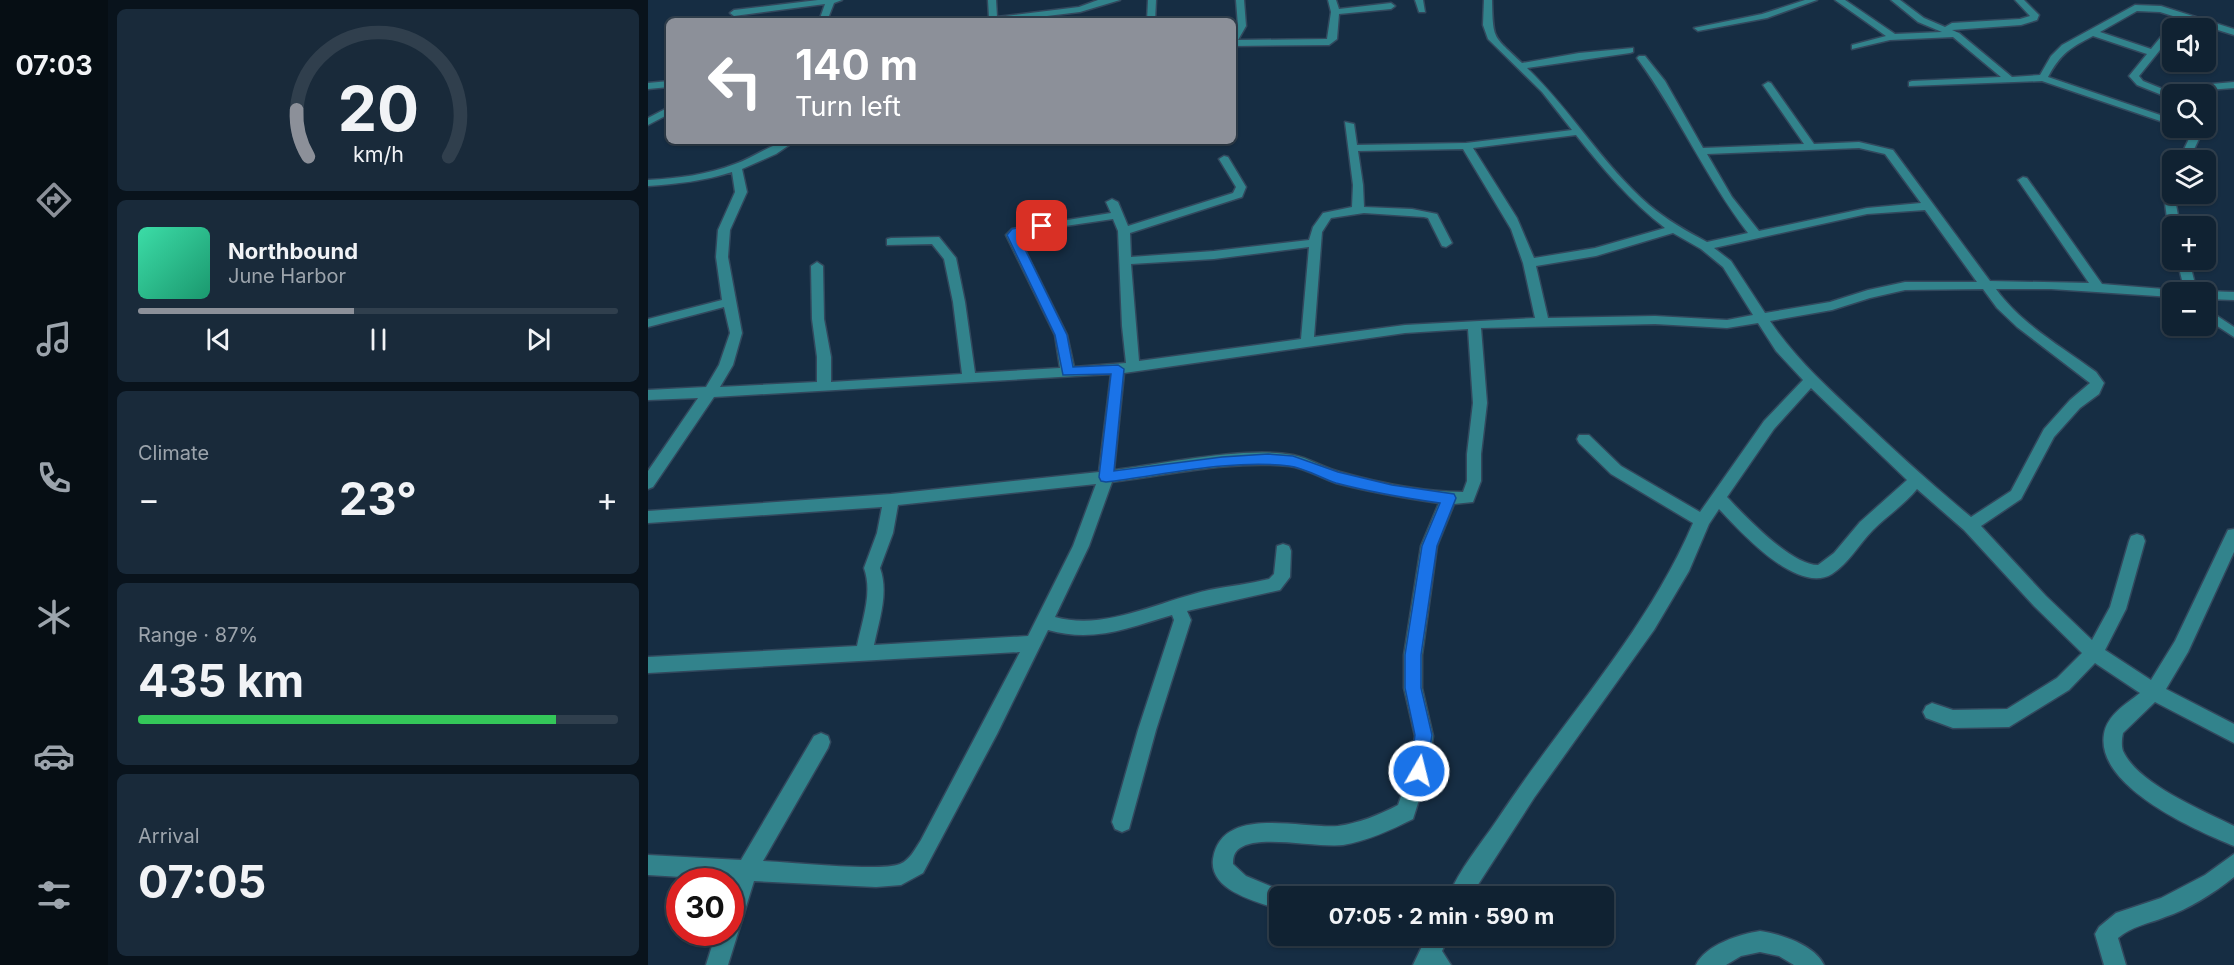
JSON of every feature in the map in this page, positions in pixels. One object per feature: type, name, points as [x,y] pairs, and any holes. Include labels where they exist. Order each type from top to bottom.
[{"type":"street","points":[[736,2],[732,17],[834,0]]},
{"type":"street","points":[[825,18],[834,0]]},
{"type":"street","points":[[992,0],[993,18]]},
{"type":"street","points":[[1022,18],[1080,9],[1099,1],[1116,0]]},
{"type":"street","points":[[1150,18],[1152,0]]},
{"type":"street","points":[[1236,37],[1242,26],[1240,0]]},
{"type":"street","points":[[1236,42],[1329,42],[1333,39],[1335,12],[1332,0]]},
{"type":"street","points":[[1419,0],[1422,10]]},
{"type":"street","points":[[1488,0],[1487,30],[1492,39],[1545,90],[1577,132],[1644,207],[1674,229],[1705,246],[1727,264],[1781,348],[1811,380],[1916,480],[1970,525],[2040,601],[2094,653],[2154,692],[2234,734]]},
{"type":"street","points":[[1698,28],[1764,16],[1813,0]]},
{"type":"street","points":[[1839,0],[1892,36]]},
{"type":"street","points":[[1952,32],[1952,26],[2034,18],[2035,15],[2019,0]]},
{"type":"street","points":[[1898,1],[1921,20],[1952,32],[2008,78]]},
{"type":"street","points":[[1335,12],[1390,3],[1395,17]]},
{"type":"street","points":[[2043,78],[2054,58],[2065,47],[2094,33],[2135,8],[2162,5],[2190,18]]},
{"type":"street","points":[[2216,27],[2234,32]]},
{"type":"street","points":[[1855,47],[1871,40],[1892,36],[1952,32]]},
{"type":"street","points":[[2094,33],[2152,52]]},
{"type":"street","points":[[2162,40],[2134,75],[2140,83],[2162,92]]},
{"type":"street","points":[[1521,66],[1630,50]]},
{"type":"street","points":[[1642,58],[1660,81],[1727,198],[1755,235]]},
{"type":"street","points":[[1912,84],[2043,78],[2162,119]]},
{"type":"street","points":[[648,86],[666,84]]},
{"type":"street","points":[[1768,85],[1811,147]]},
{"type":"street","points":[[2216,87],[2234,86]]},
{"type":"street","points":[[648,122],[666,112]]},
{"type":"street","points":[[1349,124],[1358,185],[1358,211]]},
{"type":"street","points":[[1352,148],[1466,146],[1577,132]]},
{"type":"street","points":[[648,183],[737,170],[767,156],[783,144]]},
{"type":"street","points":[[1699,151],[1859,145],[1884,149],[1889,152],[1930,206],[2001,305],[2022,324],[2091,375],[2097,383],[2094,390],[2074,404],[2049,433],[2016,495],[1970,525]]},
{"type":"street","points":[[1466,146],[1517,230],[1529,263],[1543,323]]},
{"type":"street","points":[[1124,231],[1238,195],[1241,188],[1224,159]]},
{"type":"street","points":[[648,483],[726,365],[736,333],[722,257],[724,230],[741,192],[737,170]]},
{"type":"street","points":[[2023,180],[2049,214],[2098,288]]},
{"type":"street","points":[[648,865],[876,877],[901,875],[915,866],[928,847],[981,748],[1081,546],[1106,477],[1125,368],[1128,326],[1124,231],[1112,202]]},
{"type":"street","points":[[1705,246],[1867,211],[1930,206]]},
{"type":"street","points":[[1307,341],[1316,232],[1321,220],[1330,213],[1421,212],[1433,216],[1446,243]]},
{"type":"street","points":[[1068,372],[1061,335],[1012,235],[1023,229],[1118,215]]},
{"type":"street","points":[[1529,263],[1596,252],[1674,229]]},
{"type":"street","points":[[891,242],[935,240],[950,258],[959,302],[969,377]]},
{"type":"street","points":[[1126,261],[1214,255],[1315,243]]},
{"type":"street","points":[[817,266],[818,319],[824,357],[824,387]]},
{"type":"street","points":[[648,394],[824,387],[1125,368],[1307,341],[1405,329],[1474,324],[1655,320],[1727,324],[1832,306],[1868,294],[1905,286],[1984,284],[2162,292]]},
{"type":"street","points":[[2216,295],[2234,296]]},
{"type":"street","points":[[648,323],[729,302]]},
{"type":"street","points":[[2216,320],[2234,333]]},
{"type":"street","points":[[648,517],[891,500],[1222,462],[1268,459],[1293,461],[1337,477],[1392,490],[1449,498],[1468,498],[1474,481],[1474,454],[1480,403],[1474,324]]},
{"type":"street","points":[[1465,886],[1527,791],[1648,625],[1683,566],[1702,520],[1769,424],[1811,380]]},
{"type":"street","points":[[1584,439],[1616,470],[1702,520]]},
{"type":"street","points":[[1718,498],[1763,541],[1805,572],[1817,574],[1828,567],[1868,526],[1904,496],[1916,480]]},
{"type":"street","points":[[1269,896],[1239,884],[1222,868],[1225,850],[1235,839],[1269,832],[1332,836],[1381,825],[1406,812],[1419,771],[1424,735],[1413,688],[1413,655],[1430,546],[1449,498]]},
{"type":"street","points":[[864,652],[876,595],[876,579],[872,567],[885,533],[891,500]]},
{"type":"street","points":[[2234,536],[2177,654],[2154,692],[2141,701],[2114,730],[2111,744],[2126,772],[2149,790],[2234,836]]},
{"type":"street","points":[[1932,712],[1953,719],[2009,718],[2063,684],[2094,653],[2118,609],[2137,541]]},
{"type":"street","points":[[1043,621],[1068,628],[1101,628],[1210,597],[1274,585],[1282,577],[1283,551]]},
{"type":"street","points":[[1122,822],[1183,620],[1176,607]]},
{"type":"street","points":[[648,665],[746,662],[864,652],[1033,643]]},
{"type":"street","points":[[744,879],[747,869],[821,742]]},
{"type":"street","points":[[2115,965],[2106,934],[2123,920],[2165,907],[2212,882],[2234,864]]},
{"type":"street","points":[[1707,965],[1718,957],[1760,939],[1787,947],[1813,965]]},
{"type":"street","points":[[717,965],[723,946]]},
{"type":"route","points":[[1042,226],[1016,231],[1012,235],[1061,335],[1068,372],[1118,369],[1106,477],[1222,462],[1268,459],[1293,461],[1337,477],[1392,490],[1449,498],[1430,546],[1413,655],[1413,688],[1424,735],[1419,771]]}]
